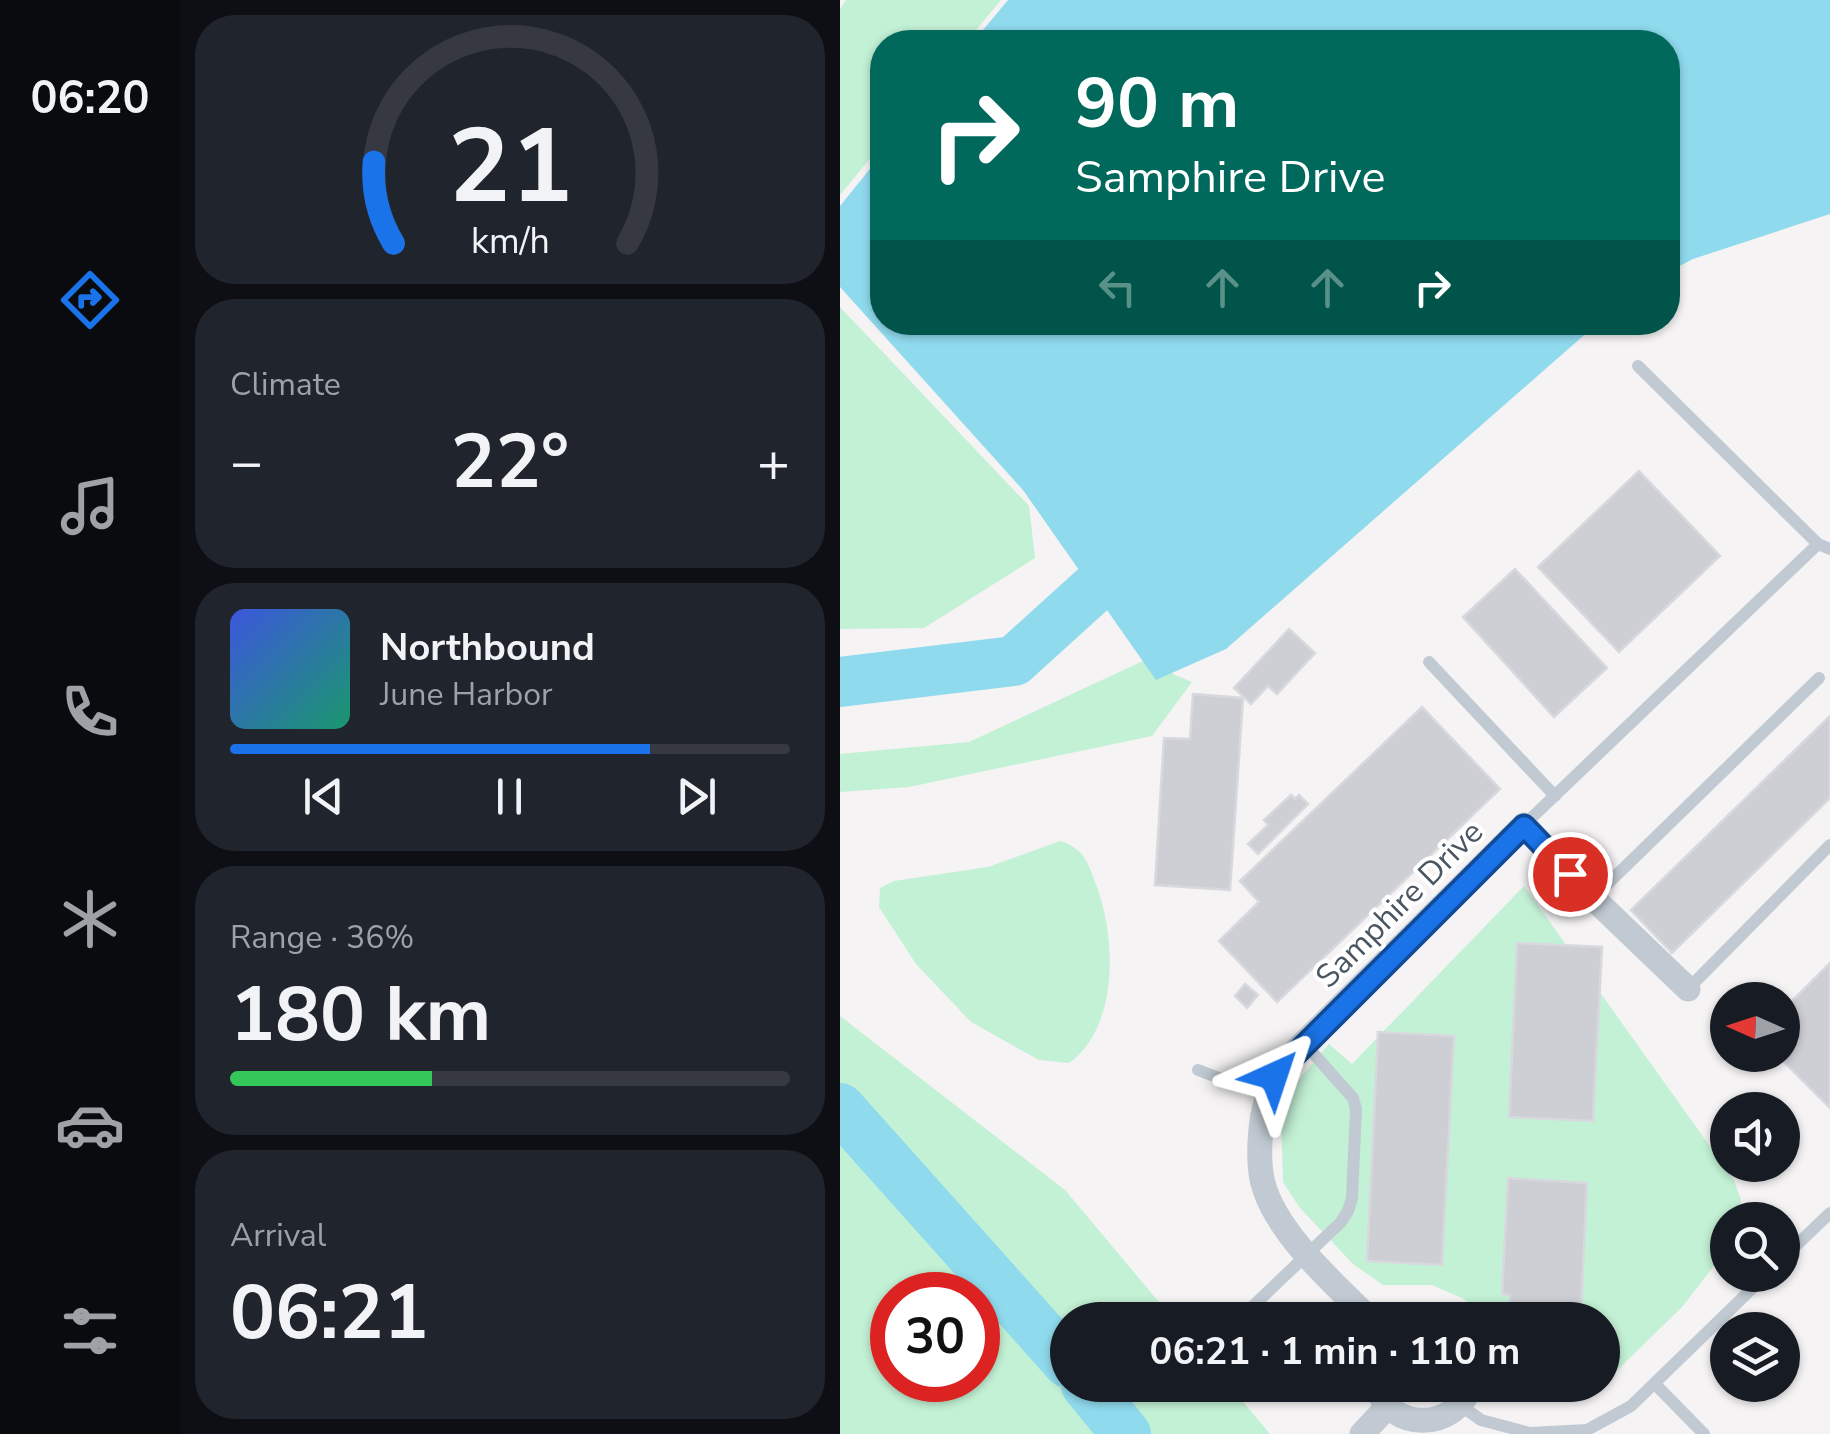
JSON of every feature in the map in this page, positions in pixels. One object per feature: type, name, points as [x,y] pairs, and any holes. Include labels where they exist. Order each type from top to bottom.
[{"type":"street","name":"Samphire Drive","points":[[1355,1302],[1284,1225],[1265,1191],[1258,1152],[1263,1107],[1274,1076],[1524,826],[1688,988]]},
{"type":"street","points":[[1362,1434],[1379,1402]]},
{"type":"street","points":[[1388,1402],[1401,1416],[1416,1421],[1448,1415],[1459,1402]]},
{"type":"lane","points":[[1524,826],[1824,546],[1638,366]]},
{"type":"lane","points":[[1428,662],[1555,796]]},
{"type":"lane","points":[[1593,898],[1819,678]]},
{"type":"lane","points":[[1688,988],[1830,845]]},
{"type":"lane","points":[[1257,1302],[1341,1222],[1352,1198],[1356,1108],[1346,1087],[1304,1044]]},
{"type":"lane","points":[[1198,1070],[1267,1096]]},
{"type":"lane","points":[[1800,1242],[1830,1213]]},
{"type":"lane","points":[[1469,1402],[1481,1420],[1530,1433],[1587,1430],[1631,1406],[1749,1292]]},
{"type":"lane","points":[[1654,1384],[1704,1434]]},
{"type":"green space","points":[[846,0],[1001,0],[976,30],[870,30],[870,159],[840,195],[840,9]]},
{"type":"green space","points":[[840,307],[1029,506],[1035,558],[924,628],[840,629]]},
{"type":"green space","points":[[1143,661],[1192,682],[1152,736],[909,787],[840,792],[840,754],[969,742]]},
{"type":"green space","points":[[1060,841],[1080,853],[1091,871],[1103,908],[1110,956],[1105,1005],[1097,1028],[1069,1063],[1039,1060],[971,1022],[916,964],[879,907],[880,888],[894,881],[988,867]]},
{"type":"green space","points":[[1524,886],[1710,1146],[1710,1182],[1735,1182],[1741,1202],[1710,1202],[1710,1271],[1682,1307],[1620,1367],[1620,1302],[1467,1302],[1432,1285],[1383,1285],[1353,1264],[1300,1208],[1283,1182],[1281,1116],[1292,1088],[1329,1044],[1352,1064]]},
{"type":"green space","points":[[840,1016],[1065,1190],[1159,1302],[1050,1302],[1050,1402],[1243,1402],[1270,1434],[840,1434]]},
{"type":"water","points":[[1008,0],[1830,0],[1830,214],[1680,266],[1680,30],[983,30]]},
{"type":"water","points":[[870,169],[870,320],[840,287],[840,206]]},
{"type":"water","points":[[883,335],[1584,335],[1226,649],[1156,680],[1023,490]]},
{"type":"building","points":[[1639,471],[1720,556],[1619,652],[1538,567]]},
{"type":"building","points":[[1515,569],[1607,668],[1554,717],[1463,617]]},
{"type":"building","points":[[1289,629],[1315,653],[1277,694],[1268,686],[1251,704],[1234,688]]},
{"type":"building","points":[[1193,694],[1243,698],[1230,890],[1155,885],[1164,738],[1190,739]]},
{"type":"building","points":[[1422,707],[1500,789],[1277,1002],[1219,941],[1259,902],[1240,881]]},
{"type":"building","points":[[1830,716],[1830,798],[1672,953],[1631,910]]},
{"type":"building","points":[[1291,795],[1295,799],[1299,795],[1308,804],[1258,854],[1248,844],[1268,825],[1264,820]]},
{"type":"building","points":[[1517,943],[1602,947],[1593,1121],[1509,1117]]},
{"type":"building","points":[[1830,963],[1830,1108],[1794,1072],[1800,1072],[1800,993]]},
{"type":"building","points":[[1245,984],[1258,995],[1247,1008],[1235,996]]},
{"type":"building","points":[[1378,1032],[1454,1036],[1442,1265],[1367,1261]]},
{"type":"building","points":[[1508,1178],[1587,1183],[1581,1302],[1509,1302],[1510,1295],[1502,1294]]},
{"type":"waterway","points":[[840,682],[1014,661],[1143,544]]},
{"type":"waterway","points":[[840,1108],[1050,1343]]},
{"type":"waterway","points":[[1100,1402],[1126,1434]]},
{"type":"route","points":[[1274,1076],[1524,826],[1570,874]]}]
